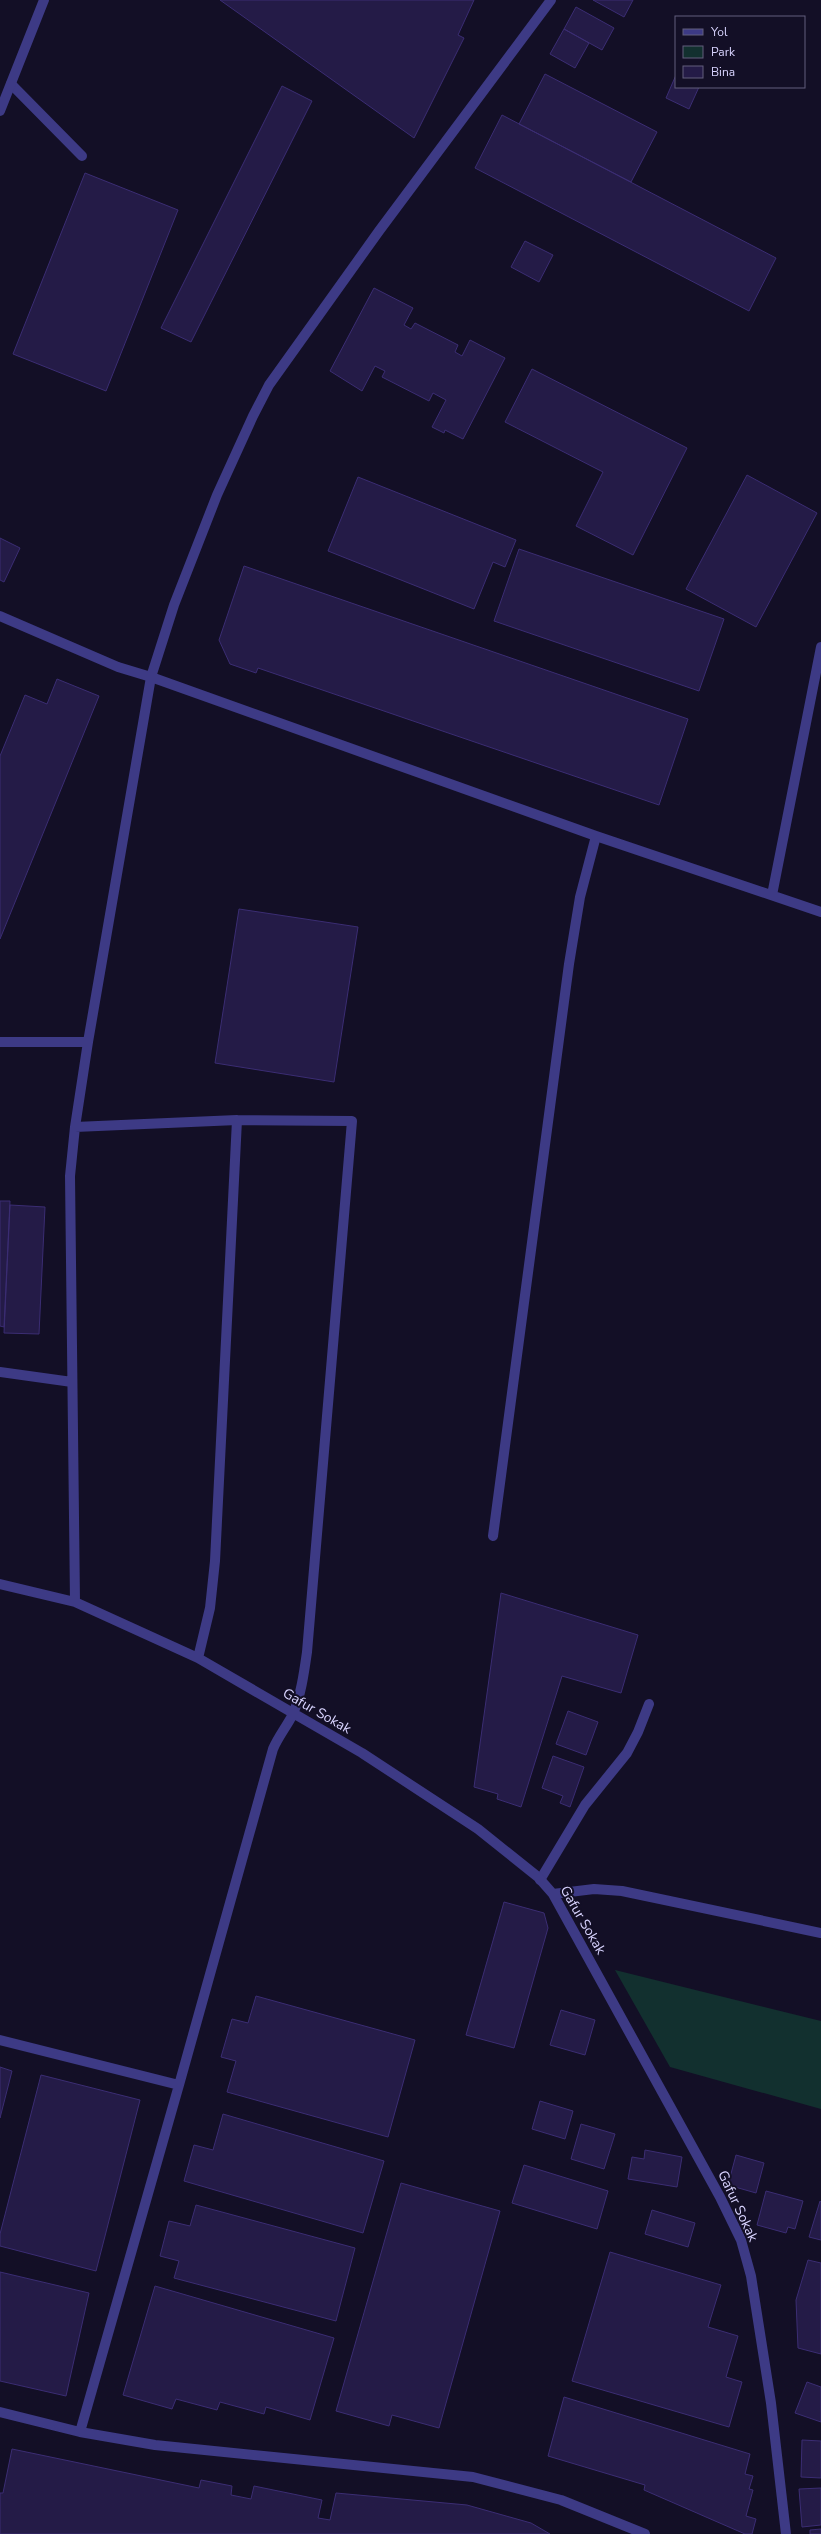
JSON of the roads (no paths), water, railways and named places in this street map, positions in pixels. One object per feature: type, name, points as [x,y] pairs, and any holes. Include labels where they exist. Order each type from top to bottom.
[{"type":"street","points":[[0,111],[44,0]]},
{"type":"street","points":[[75,1602],[70,1176],[75,1127],[88,1042],[151,677],[174,605],[217,495],[269,385],[379,231],[551,0]]},
{"type":"street","points":[[11,84],[82,156]]},
{"type":"street","points":[[0,616],[118,667],[151,677],[596,836],[821,912]]},
{"type":"street","points":[[772,895],[821,647]]},
{"type":"street","points":[[493,1536],[569,964],[580,897],[596,836]]},
{"type":"street","points":[[0,1042],[88,1042]]},
{"type":"street","points":[[75,1127],[237,1120],[352,1121],[307,1652],[301,1686],[293,1714],[281,1731],[273,1750],[80,2432]]},
{"type":"street","points":[[198,1658],[210,1608],[215,1561],[237,1120]]},
{"type":"street","points":[[0,1372],[72,1382]]},
{"type":"street","name":"Gafur Sokak","points":[[0,1584],[75,1602],[198,1658],[362,1753],[478,1829],[540,1880],[553,1894],[720,2197],[741,2240],[758,2313],[786,2534]]},
{"type":"street","points":[[540,1880],[585,1805],[627,1753],[638,1732],[649,1704]]},
{"type":"street","points":[[553,1894],[594,1889],[622,1891],[821,1933]]},
{"type":"street","points":[[0,2040],[179,2085]]},
{"type":"street","points":[[0,2412],[80,2432],[155,2445],[473,2477],[561,2500],[645,2534]]}]
